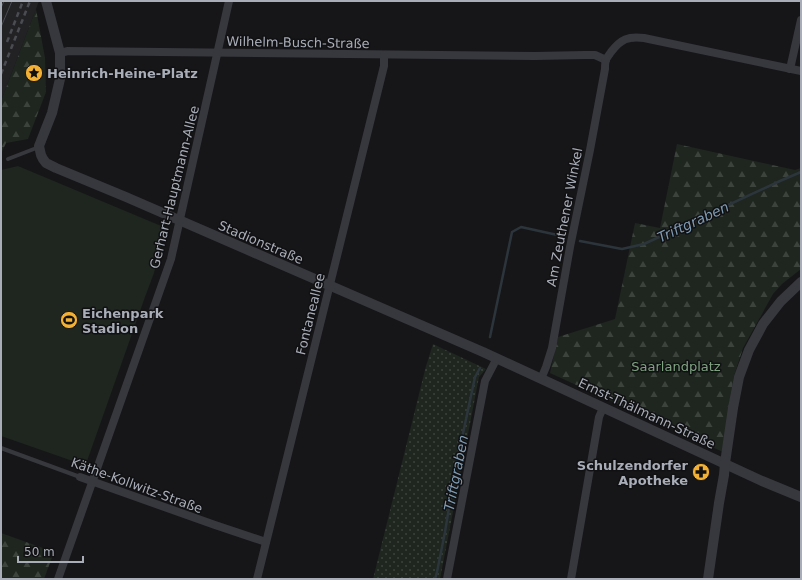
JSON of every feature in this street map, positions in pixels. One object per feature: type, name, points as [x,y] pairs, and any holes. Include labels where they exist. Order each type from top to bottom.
[{"type":"street","name":"Gerhart-Hauptmann-Allee","points":[[58,579],[171,259],[229,1]]},
{"type":"street","points":[[39,146],[52,113],[60,79],[60,53],[47,3]]},
{"type":"street","points":[[790,69],[801,20]]},
{"type":"street","name":"Am Zeuthener Winkel","points":[[541,379],[552,348],[606,60],[618,44],[624,40],[635,37],[649,39],[801,71]]},
{"type":"street","name":"Wilhelm-Busch-Straße","points":[[60,53],[586,55],[595,56],[606,60]]},
{"type":"street","name":"Fontaneallee","points":[[257,579],[384,66],[384,55]]},
{"type":"street","name":"Stadionstraße","points":[[39,146],[41,155],[46,163],[56,168],[483,352]]},
{"type":"street","points":[[708,579],[739,377],[749,350],[770,313],[801,282]]},
{"type":"street","name":"Ernst-Thälmann-Straße","points":[[483,352],[762,481],[801,497]]},
{"type":"street","points":[[447,579],[485,381],[497,358]]},
{"type":"street","points":[[570,579],[599,417],[604,408]]},
{"type":"street","name":"Käthe-Kollwitz-Straße","points":[[80,477],[266,542]]},
{"type":"lane","points":[[8,159],[39,146]]},
{"type":"lane","name":"Käthe-Kollwitz-Straße","points":[[1,448],[80,477]]},
{"type":"shaded area","points":[[1,1],[39,1],[1,101]]},
{"type":"green space","name":"Heinrich-Heine-Platz","points":[[36,9],[45,58],[46,92],[28,139],[6,143],[1,154],[1,101]]},
{"type":"green space","name":"Saarlandplatz","points":[[677,144],[795,170],[801,168],[801,269],[782,284],[773,294],[743,348],[734,376],[723,452],[550,373],[558,337],[615,319],[635,223],[660,228]]},
{"type":"green space","name":"Eichenpark Stadion","points":[[18,166],[166,228],[154,273],[86,464],[84,465],[1,436],[1,170]]},
{"type":"green space","points":[[433,344],[486,369],[479,377],[440,579],[373,579],[426,366]]},
{"type":"green space","points":[[1,533],[54,552],[44,579],[1,579]]},
{"type":"waterway","name":"Triftgraben","points":[[580,241],[622,249],[644,244],[801,172]]},
{"type":"waterway","name":"Triftgraben","points":[[490,337],[512,232],[521,227],[562,236]]},
{"type":"waterway","name":"Triftgraben","points":[[435,579],[445,532],[455,471],[475,377],[480,368]]},
{"type":"tram line","points":[[1,8],[4,1]]},
{"type":"tram line","points":[[1,27],[12,1]]},
{"type":"railway","points":[[7,42],[23,1]]},
{"type":"railway","points":[[1,74],[30,1]]},
{"type":"place","name":"Heinrich-Heine-Platz","points":[[34,73]]},
{"type":"place","name":"Eichenpark Stadion","points":[[69,320]]},
{"type":"place","name":"Schulzendorfer Apotheke","points":[[701,472]]}]
